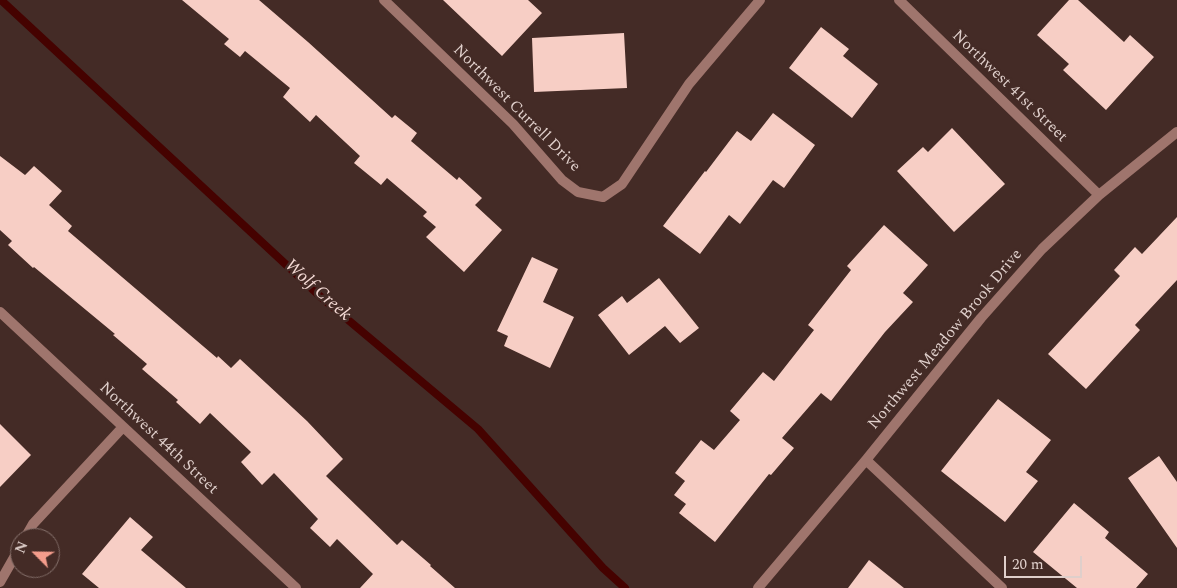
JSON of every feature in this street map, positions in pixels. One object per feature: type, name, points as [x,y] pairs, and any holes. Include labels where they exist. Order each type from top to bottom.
[{"type":"street","name":"Northwest Currell Drive","points":[[384,0],[513,124],[562,180],[578,192],[602,197],[622,184],[689,84],[760,0]]},
{"type":"street","name":"Northwest 41st Street","points":[[899,0],[1099,195]]},
{"type":"street","name":"Northwest Meadow Brook Drive","points":[[758,588],[866,460],[981,318],[1042,249],[1099,195],[1177,132]]},
{"type":"street","name":"Northwest 44th Street","points":[[0,312],[296,588]]},
{"type":"street","points":[[31,528],[123,427]]},
{"type":"street","points":[[866,460],[1002,588]]},
{"type":"street","points":[[0,582],[10,564]]},
{"type":"building","points":[[182,0],[259,0],[392,118],[395,115],[417,133],[411,141],[457,180],[459,177],[482,198],[475,205],[502,230],[464,272],[426,237],[436,227],[423,216],[427,212],[387,178],[381,185],[354,163],[360,156],[316,115],[310,122],[283,97],[290,88],[245,51],[240,57],[224,44],[229,39]]},
{"type":"building","points":[[443,0],[528,0],[542,13],[502,56]]},
{"type":"building","points":[[1069,0],[1078,0],[1124,42],[1130,35],[1154,57],[1106,110],[1063,70],[1069,64],[1037,35]]},
{"type":"building","points":[[821,27],[849,49],[843,56],[878,84],[852,118],[789,68]]},
{"type":"building","points":[[624,33],[627,88],[534,92],[532,38]]},
{"type":"building","points":[[773,113],[815,145],[784,188],[773,180],[740,224],[729,215],[700,254],[663,226],[737,131],[751,141]]},
{"type":"building","points":[[952,128],[1005,184],[954,232],[897,171],[923,147],[928,152]]},
{"type":"building","points":[[0,156],[25,175],[34,166],[62,191],[49,205],[72,226],[68,231],[217,358],[218,356],[231,368],[240,359],[307,421],[343,459],[326,476],[397,545],[402,540],[455,588],[360,588],[373,574],[337,539],[330,547],[310,528],[318,519],[274,473],[262,485],[241,462],[251,452],[210,413],[200,424],[176,402],[178,400],[142,369],[147,364],[113,335],[115,334],[33,268],[8,245],[12,241],[0,230]]},
{"type":"building","points":[[1177,217],[1177,280],[1135,325],[1140,330],[1086,389],[1048,354],[1120,276],[1114,270],[1135,247],[1142,254]]},
{"type":"building","points":[[884,225],[928,265],[903,293],[913,302],[885,332],[831,401],[821,393],[782,438],[794,448],[771,475],[769,474],[715,542],[679,513],[686,504],[674,495],[685,481],[675,473],[701,440],[714,450],[740,420],[730,411],[763,372],[774,381],[814,330],[808,325],[851,270],[847,266]]},
{"type":"building","points":[[532,257],[558,269],[543,302],[574,317],[550,368],[504,346],[508,336],[497,331]]},
{"type":"building","points":[[659,278],[699,328],[680,343],[665,326],[629,355],[598,315],[622,296],[627,303]]},
{"type":"building","points":[[998,399],[1051,440],[1026,472],[1038,481],[1005,522],[941,471]]},
{"type":"building","points":[[0,424],[31,455],[0,487]]},
{"type":"building","points":[[1159,456],[1177,482],[1177,548],[1128,478]]},
{"type":"building","points":[[1074,503],[1109,532],[1105,538],[1148,574],[1136,588],[1077,588],[1033,552]]},
{"type":"building","points":[[130,517],[153,537],[141,550],[186,588],[99,588],[82,574]]},
{"type":"building","points":[[869,560],[904,588],[848,588]]},
{"type":"waterway","name":"Wolf Creek","points":[[1,0],[322,298],[478,429],[603,568],[625,588]]}]
